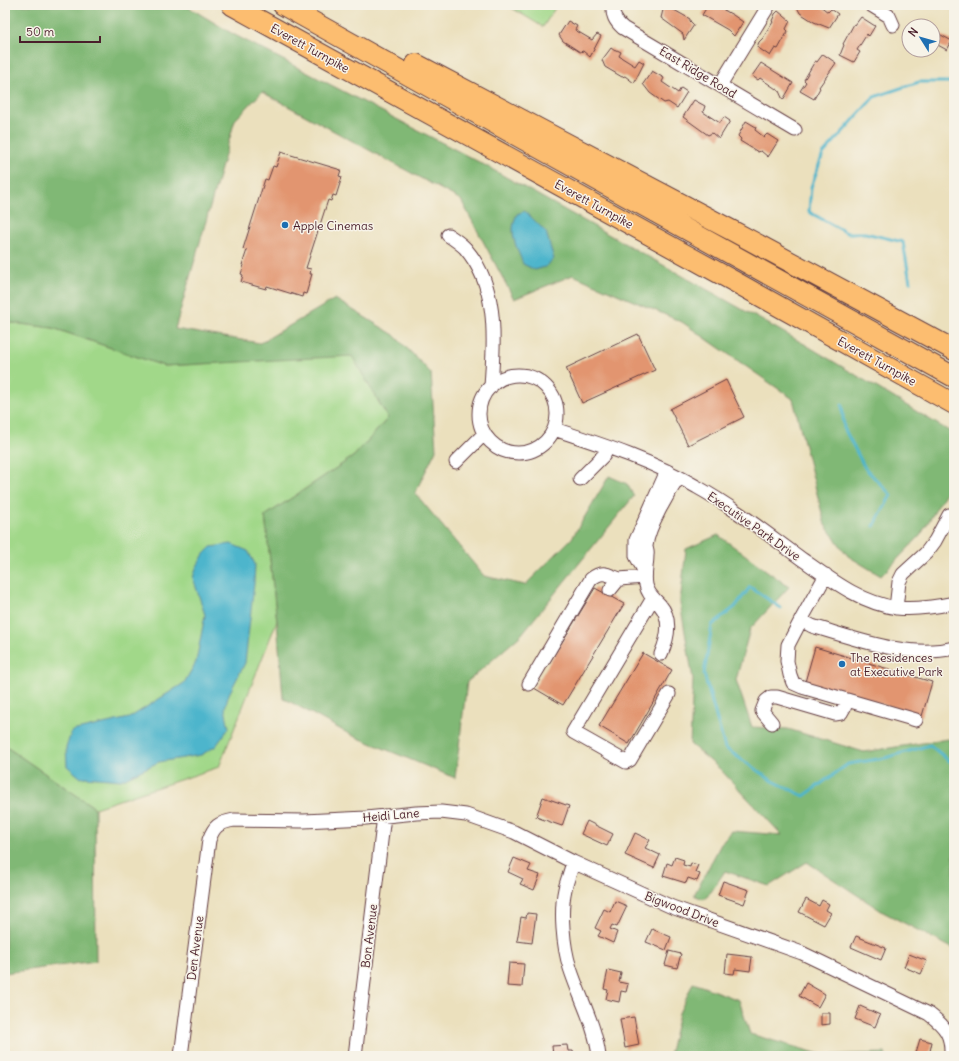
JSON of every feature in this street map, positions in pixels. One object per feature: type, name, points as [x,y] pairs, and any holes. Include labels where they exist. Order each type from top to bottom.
[{"type":"highway","name":"Everett Turnpike","points":[[232,5],[717,271],[954,404]]},
{"type":"highway","name":"Everett Turnpike","points":[[283,5],[954,377]]},
{"type":"highway","points":[[338,35],[378,44],[731,230],[954,350]]},
{"type":"street","name":"East Ridge Road","points":[[613,5],[614,17],[617,23],[623,28],[795,130]]},
{"type":"street","points":[[720,85],[769,5]]},
{"type":"street","points":[[871,5],[889,16],[894,25]]},
{"type":"street","points":[[448,235],[464,247],[474,260],[483,276],[492,306],[493,328],[491,386]]},
{"type":"street","points":[[515,375],[528,376],[538,381],[550,392],[555,402],[557,413],[554,429],[549,439],[539,448],[521,454],[502,451],[492,444],[484,434],[480,422],[479,409],[485,393],[491,386],[502,379],[515,375]]},
{"type":"street","name":"Executive Park Drive","points":[[554,429],[667,471],[679,477],[721,501],[844,588],[861,597],[879,604],[896,608],[920,609],[954,603]]},
{"type":"street","points":[[456,462],[484,434]]},
{"type":"street","points":[[580,479],[604,456]]},
{"type":"street","points":[[661,654],[665,645],[668,623],[663,609],[648,592],[645,575],[636,556],[636,540],[667,471]]},
{"type":"street","points":[[645,575],[648,555],[646,546],[649,535],[660,510],[679,477]]},
{"type":"street","points":[[896,608],[899,582],[903,574],[926,553],[935,541],[949,515]]},
{"type":"street","points":[[529,684],[591,579],[598,574],[603,573],[619,579],[645,575]]},
{"type":"street","points":[[826,575],[788,645],[787,661],[793,683],[802,687],[916,720]]},
{"type":"street","points":[[610,590],[619,579]]},
{"type":"street","points":[[652,598],[573,732],[626,762],[630,760],[669,694]]},
{"type":"street","points":[[801,620],[812,626],[888,647],[942,651],[954,648]]},
{"type":"street","points":[[772,723],[762,711],[766,701],[771,697],[777,697],[835,714],[841,713],[845,706],[846,700]]},
{"type":"street","name":"Heidi Lane","points":[[209,840],[213,829],[223,822],[234,820],[304,821],[441,812],[466,815],[514,832],[573,862]]},
{"type":"street","name":"Bon Avenue","points":[[355,1056],[384,816]]},
{"type":"street","name":"Den Avenue","points":[[181,1056],[209,840]]},
{"type":"street","points":[[573,862],[565,889],[563,904],[565,943],[570,968],[588,1012],[595,1034],[599,1056]]},
{"type":"street","name":"Bigwood Drive","points":[[573,862],[672,906],[802,953],[929,1014],[947,1031],[951,1043],[951,1056]]},
{"type":"green space","points":[[5,5],[185,5],[233,34],[479,162],[806,345],[954,434],[954,484],[951,484],[920,536],[881,576],[848,556],[825,525],[793,399],[682,322],[573,275],[514,299],[461,200],[262,92],[235,120],[175,329],[260,343],[335,299],[394,335],[431,373],[436,450],[415,493],[484,576],[525,585],[572,538],[609,476],[627,484],[634,496],[521,635],[467,682],[455,778],[351,735],[283,698],[277,621],[265,516],[354,456],[388,418],[352,356],[164,366],[53,328],[5,322]]},
{"type":"green space","points":[[507,5],[557,5],[543,27]]},
{"type":"green space","points":[[5,322],[53,328],[164,366],[352,355],[388,418],[354,456],[265,516],[277,621],[219,767],[95,808],[5,746]]},
{"type":"green space","points":[[718,535],[789,587],[750,629],[736,680],[752,727],[788,729],[864,752],[948,739],[954,743],[954,949],[883,912],[807,862],[769,886],[725,871],[711,892],[703,899],[694,895],[721,844],[732,831],[782,835],[720,769],[690,744],[693,679],[680,603],[686,549]]},
{"type":"green space","points":[[5,746],[95,808],[96,961],[5,973]]},
{"type":"green space","points":[[693,983],[739,1000],[750,1034],[823,1055],[885,1053],[886,1056],[669,1056],[679,1013]]},
{"type":"water","points":[[525,211],[546,232],[554,259],[545,267],[535,270],[523,264],[514,239],[514,221],[517,214]]},
{"type":"water","points":[[231,544],[248,551],[255,564],[245,663],[229,694],[225,708],[229,728],[216,746],[201,755],[159,762],[121,780],[81,778],[67,766],[66,747],[72,731],[129,718],[184,683],[196,662],[205,615],[193,578],[196,568],[204,554],[211,547]]},
{"type":"building","points":[[708,5],[715,5],[743,22],[734,36],[728,30],[702,15]]},
{"type":"building","points":[[819,5],[828,12],[831,9],[838,14],[829,28],[814,22],[800,13],[797,7],[793,6]]},
{"type":"building","points":[[667,6],[690,19],[694,25],[684,40],[683,34],[661,18],[663,10]]},
{"type":"building","points":[[778,11],[790,21],[786,29],[788,31],[778,49],[775,48],[770,56],[757,47],[773,22],[772,21],[775,14]]},
{"type":"building","points":[[861,17],[875,26],[869,36],[867,34],[857,50],[860,52],[854,62],[840,55],[844,45],[843,44],[854,24],[855,25]]},
{"type":"building","points":[[568,21],[577,26],[575,30],[592,40],[597,34],[601,36],[590,57],[583,51],[580,52],[563,41],[559,35]]},
{"type":"building","points":[[941,35],[952,41],[947,50],[941,47]]},
{"type":"building","points":[[611,48],[615,51],[617,50],[621,52],[619,56],[635,66],[639,60],[644,63],[634,83],[625,76],[622,77],[605,67],[602,60]]},
{"type":"building","points":[[823,54],[836,63],[819,87],[820,88],[814,99],[800,91],[806,82],[804,80],[815,61],[817,62]]},
{"type":"building","points":[[761,63],[793,83],[783,100],[779,91],[760,78],[758,80],[752,76]]},
{"type":"building","points":[[652,71],[664,78],[662,82],[678,93],[681,88],[687,92],[677,108],[668,102],[664,103],[650,93],[643,84]]},
{"type":"building","points":[[694,100],[705,106],[703,112],[720,123],[724,117],[730,121],[719,139],[712,133],[708,135],[683,117]]},
{"type":"building","points":[[746,121],[756,127],[755,130],[764,137],[767,134],[778,141],[768,157],[761,151],[758,152],[740,141],[741,139],[738,136]]},
{"type":"building","name":"Apple Cinemas","points":[[281,152],[341,170],[339,176],[342,177],[336,196],[333,195],[331,201],[328,200],[306,268],[311,269],[310,274],[312,274],[306,294],[303,293],[302,297],[267,286],[266,289],[241,282],[243,275],[241,274],[244,265],[242,265],[247,250],[243,249],[265,179],[268,180],[273,166],[276,167]]},
{"type":"building","points":[[638,334],[655,370],[582,403],[566,368]]},
{"type":"building","points":[[726,380],[744,417],[688,445],[670,409]]},
{"type":"building","points":[[595,588],[624,604],[563,705],[534,688]]},
{"type":"building","name":"The Residences at Executive Park","points":[[815,647],[932,682],[922,716],[805,682]]},
{"type":"building","points":[[643,653],[672,670],[629,744],[599,726]]},
{"type":"building","points":[[543,797],[569,806],[562,826],[536,817]]},
{"type":"building","points":[[587,821],[613,834],[607,846],[581,834]]},
{"type":"building","points":[[635,833],[650,840],[645,848],[660,855],[654,868],[625,855]]},
{"type":"building","points":[[675,857],[684,860],[683,865],[690,867],[691,863],[698,865],[695,872],[700,874],[697,881],[688,878],[686,883],[663,876],[667,863],[672,865]]},
{"type":"building","points":[[514,858],[531,865],[528,871],[540,875],[534,890],[520,884],[523,879],[508,872]]},
{"type":"building","points":[[723,881],[749,890],[744,904],[718,895]]},
{"type":"building","points":[[806,899],[819,906],[822,900],[829,904],[826,910],[831,913],[824,925],[799,912]]},
{"type":"building","points":[[615,901],[627,906],[617,927],[612,925],[610,929],[617,932],[613,943],[598,936],[601,931],[595,928],[604,909],[610,912]]},
{"type":"building","points":[[527,913],[536,914],[532,943],[517,941],[521,917],[526,918]]},
{"type":"building","points":[[652,929],[671,937],[666,950],[646,942]]},
{"type":"building","points":[[856,936],[886,948],[881,960],[851,947]]},
{"type":"building","points":[[669,951],[681,954],[677,968],[665,965]]},
{"type":"building","points":[[727,954],[752,957],[750,971],[735,969],[734,974],[725,973]]},
{"type":"building","points":[[909,954],[927,961],[921,974],[904,967]]},
{"type":"building","points":[[509,963],[524,964],[522,987],[507,986]]},
{"type":"building","points":[[608,970],[621,973],[619,982],[628,984],[626,992],[621,991],[619,1002],[606,999],[608,990],[604,989]]},
{"type":"building","points":[[806,983],[825,994],[818,1007],[799,996]]},
{"type":"building","points":[[860,1006],[880,1015],[875,1027],[855,1019]]},
{"type":"building","points":[[821,1013],[830,1013],[830,1024],[821,1025]]},
{"type":"building","points":[[634,1017],[639,1045],[625,1048],[620,1019]]},
{"type":"building","points":[[920,1039],[932,1042],[929,1056],[915,1056]]},
{"type":"building","points":[[567,1045],[568,1051],[573,1051],[574,1056],[553,1055],[552,1046]]},
{"type":"waterway","points":[[910,282],[903,242],[865,233],[847,233],[809,212],[811,187],[823,154],[874,97],[919,82],[954,82]]},
{"type":"waterway","points":[[842,405],[844,428],[865,468],[891,495],[874,526]]},
{"type":"waterway","points":[[781,608],[750,587],[735,607],[712,625],[704,674],[725,748],[771,780],[804,796],[848,764],[885,758],[930,745],[954,765]]},
{"type":"place","name":"Apple Cinemas","points":[[285,225]]},
{"type":"place","name":"The Residences at Executive Park","points":[[842,664]]}]
